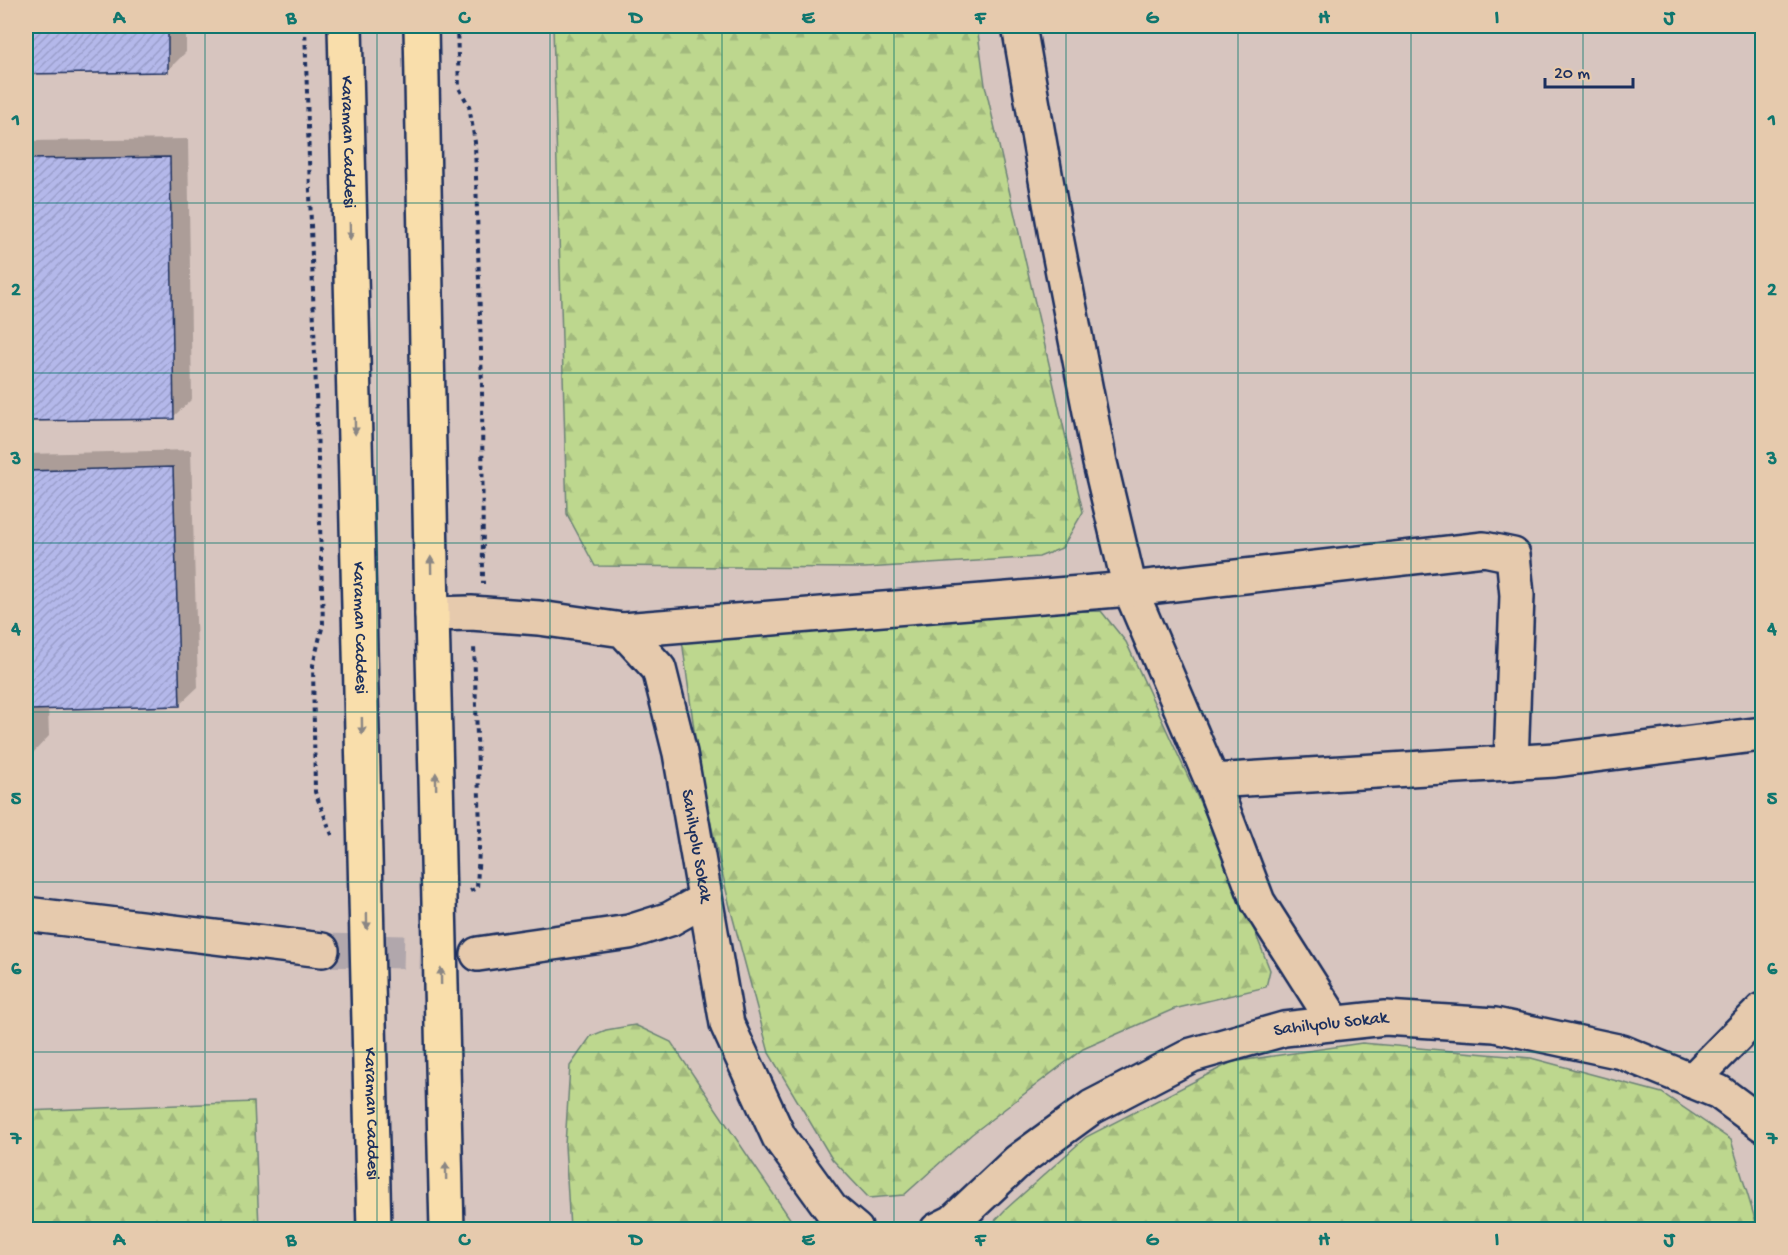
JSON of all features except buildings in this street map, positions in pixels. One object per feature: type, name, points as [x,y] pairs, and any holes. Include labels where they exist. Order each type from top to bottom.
[{"type":"highway","name":"Karaman Caddesi","points":[[345,26],[374,1230]]},
{"type":"highway","points":[[421,26],[447,1230]]},
{"type":"street","points":[[1019,26],[1057,242],[1100,463],[1131,589],[1212,781],[1258,902],[1335,1023]]},
{"type":"street","points":[[432,614],[471,613],[539,618],[623,630],[1131,589],[1484,549],[1513,555],[1517,595],[1511,763]]},
{"type":"street","name":"Sahilyolu Sokak","points":[[623,630],[659,669],[680,753],[727,1024],[779,1137],[831,1209],[856,1230]]},
{"type":"street","points":[[1212,781],[1511,763],[1762,734]]},
{"type":"street","points":[[478,954],[629,932],[670,919],[704,900]]},
{"type":"street","points":[[26,914],[322,950]]},
{"type":"street","points":[[1692,1081],[1762,1010]]},
{"type":"street","name":"Sahilyolu Sokak","points":[[937,1230],[953,1222],[1017,1161],[1092,1107],[1192,1055],[1284,1029],[1385,1018],[1496,1025],[1622,1052],[1719,1092],[1762,1124]]},
{"type":"path","points":[[305,26],[323,624],[313,665],[315,792],[330,833],[366,874]]},
{"type":"path","points":[[457,26],[459,88],[469,106],[475,142],[482,387],[483,579]]},
{"type":"path","points":[[439,904],[477,888],[480,829],[473,652]]},
{"type":"green space","points":[[553,26],[977,26],[985,85],[1083,512],[1062,548],[1039,557],[865,568],[595,566],[567,514]]},
{"type":"green space","points":[[1101,611],[1126,642],[1226,859],[1270,970],[1266,987],[1174,1009],[1083,1049],[972,1134],[904,1195],[869,1198],[832,1159],[769,1053],[731,911],[701,781],[682,640],[1024,612]]},
{"type":"green space","points":[[635,1025],[671,1042],[797,1229],[570,1229],[565,1145],[570,1066],[591,1036],[606,1030]]},
{"type":"green space","points":[[1362,1043],[1531,1058],[1662,1093],[1731,1140],[1758,1229],[987,1229],[1086,1137],[1232,1062]]},
{"type":"green space","points":[[254,1102],[259,1229],[26,1229],[26,1111]]},
{"type":"tunnel","points":[[322,950],[478,954]]}]
